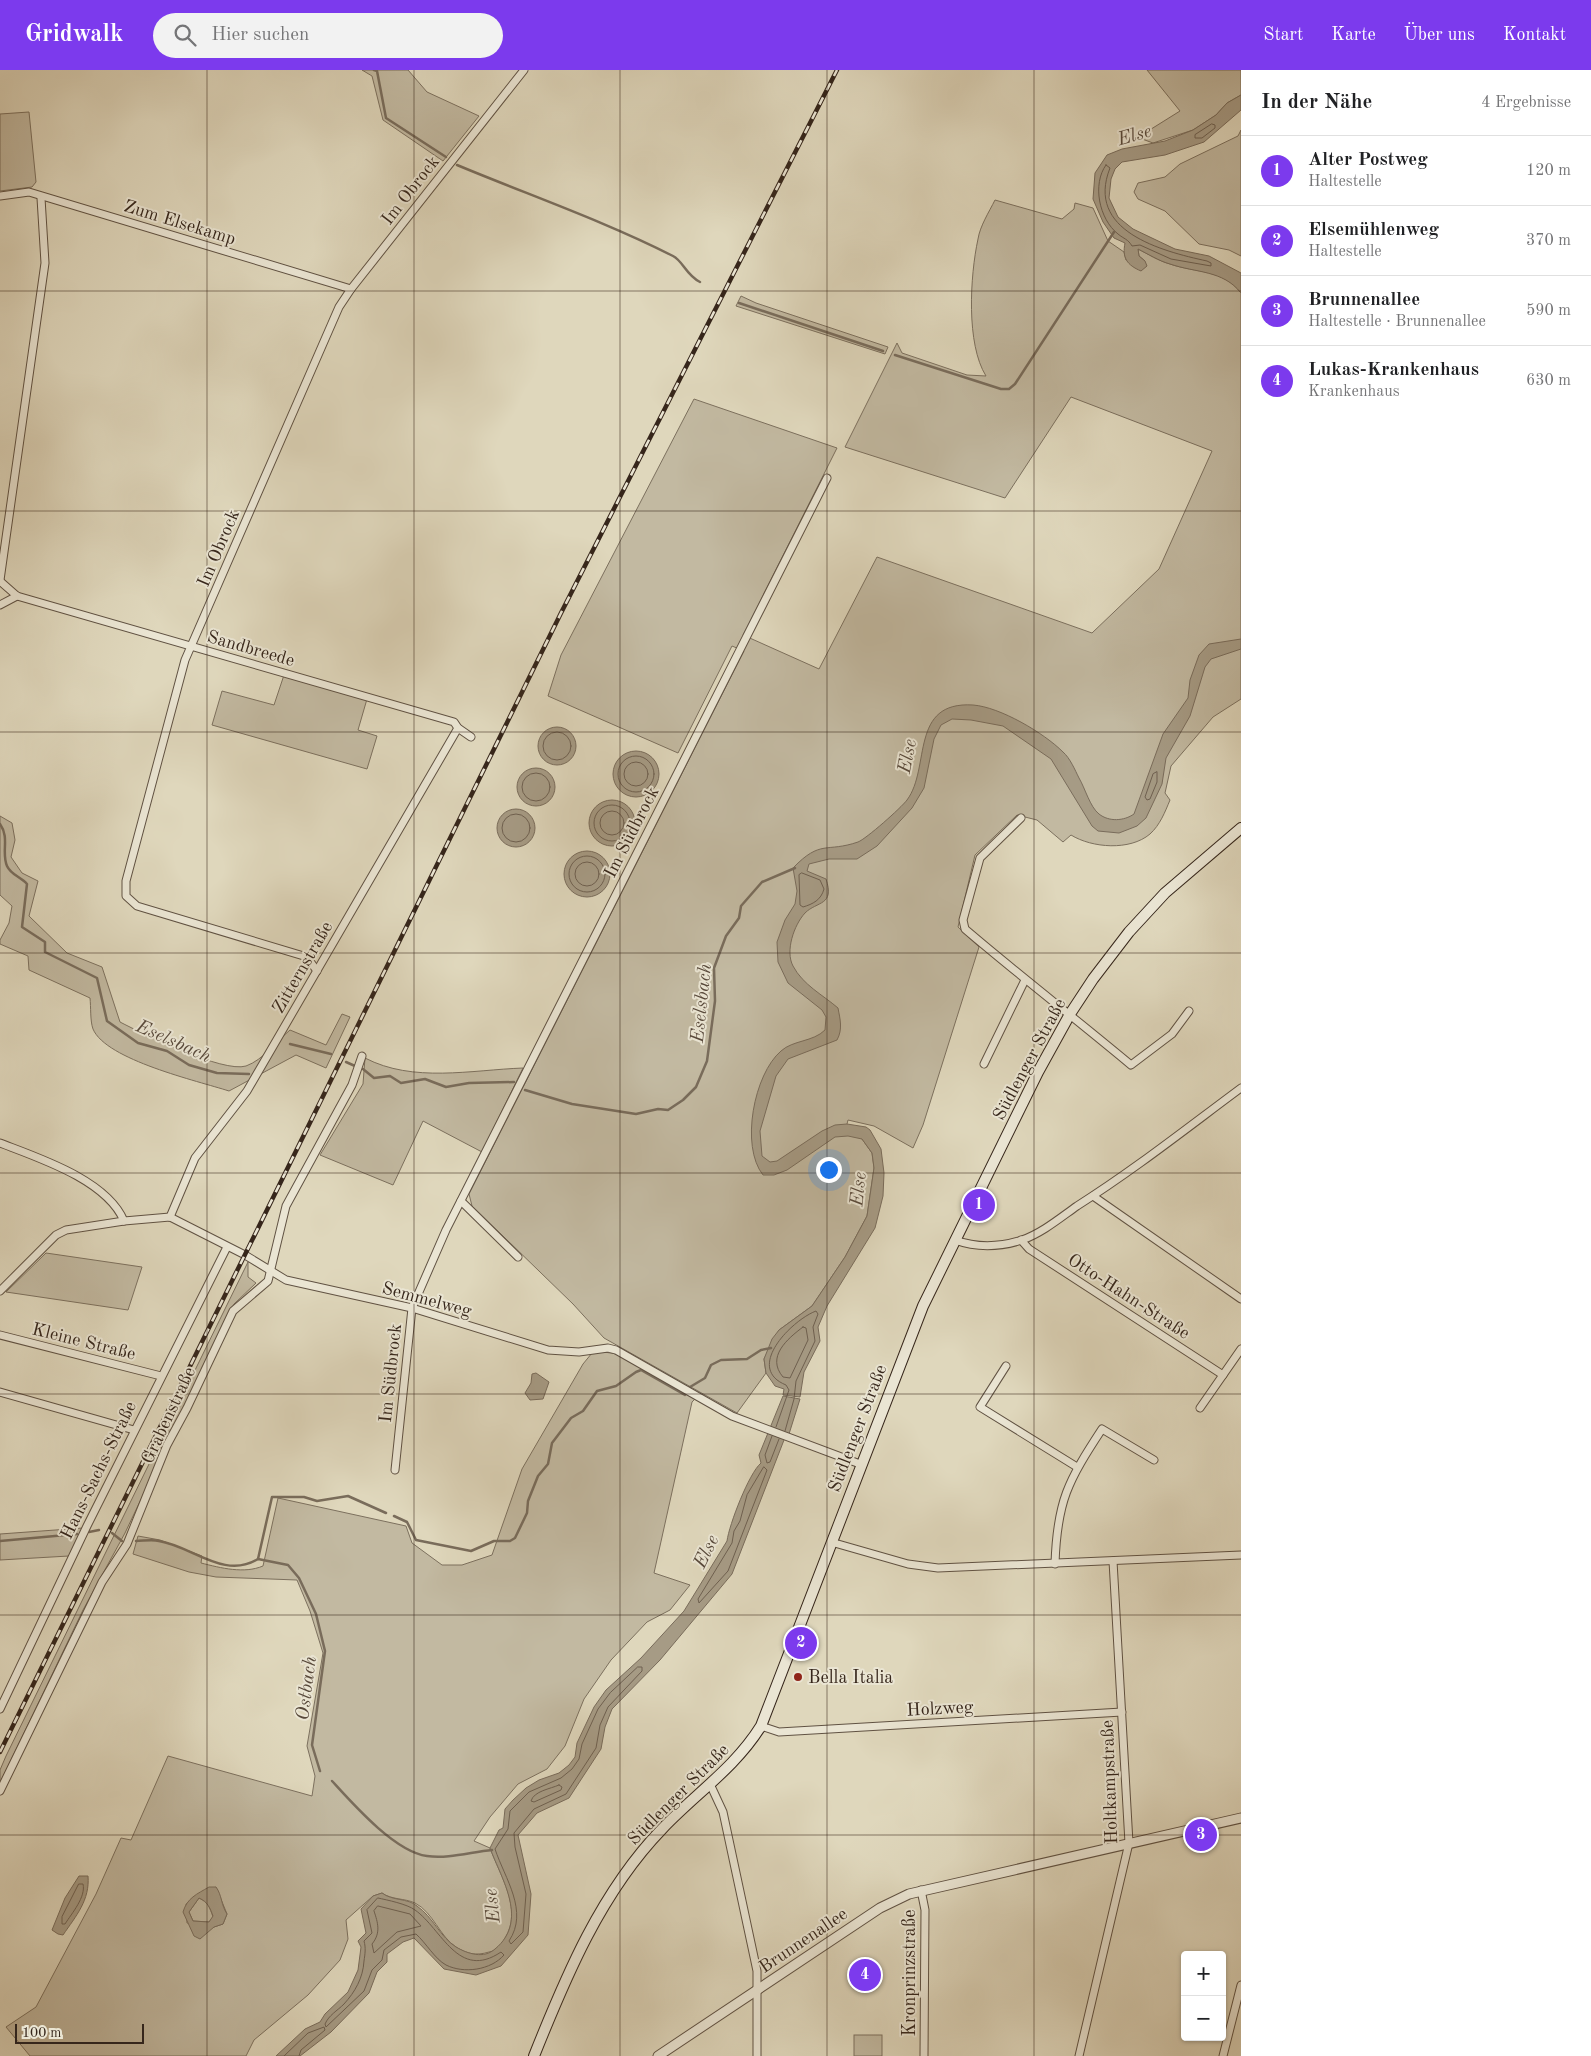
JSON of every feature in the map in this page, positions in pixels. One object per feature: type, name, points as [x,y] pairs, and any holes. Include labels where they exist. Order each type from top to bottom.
[{"type":"main road","name":"Südlenger Straße","points":[[534,2056],[591,1928],[613,1893],[661,1829],[743,1753],[761,1726],[860,1464],[923,1306],[1038,1072],[1070,1014],[1093,979],[1129,932],[1165,893],[1241,828]]},
{"type":"street","name":"Im Obrock","points":[[317,971],[307,957],[137,906],[126,896],[126,881],[184,660],[327,333],[350,289],[524,70]]},
{"type":"street","name":"Zum Elsekamp","points":[[0,196],[29,192],[41,198],[137,224],[350,289]]},
{"type":"street","points":[[0,580],[45,263],[41,198]]},
{"type":"street","name":"Im Südbrock","points":[[395,1470],[412,1308],[461,1201],[826,478]]},
{"type":"street","name":"Sandbreede","points":[[0,580],[16,596],[454,722],[458,728],[471,737]]},
{"type":"street","points":[[0,605],[16,596]]},
{"type":"street","name":"Zitternstraße","points":[[170,1217],[196,1158],[247,1091],[458,728]]},
{"type":"street","points":[[1021,818],[980,858],[963,920],[966,929],[1025,980],[1070,1014],[1131,1065],[1172,1034],[1189,1011]]},
{"type":"street","points":[[984,1064],[1025,980]]},
{"type":"street","name":"Grabenstraße","points":[[0,1791],[102,1582],[127,1544],[167,1445],[188,1408],[233,1311],[268,1281],[286,1206],[352,1085],[362,1056]]},
{"type":"street","points":[[955,1240],[978,1246],[1021,1240],[1037,1232],[1093,1196],[1241,1088]]},
{"type":"street","points":[[0,1143],[70,1170],[118,1207],[124,1221]]},
{"type":"street","points":[[1093,1196],[1241,1299]]},
{"type":"street","points":[[461,1201],[518,1257]]},
{"type":"street","points":[[0,1291],[56,1235],[66,1230],[124,1221],[170,1217]]},
{"type":"street","name":"Semmelweg","points":[[170,1217],[227,1246],[286,1280],[412,1308],[548,1350],[579,1352],[608,1348],[616,1350],[732,1416],[860,1464]]},
{"type":"street","name":"Otto-Hahn-Straße","points":[[1021,1240],[1029,1249],[1223,1375]]},
{"type":"street","name":"Hans-Sachs-Straße","points":[[0,1709],[134,1430],[227,1246]]},
{"type":"street","name":"Kleine Straße","points":[[0,1335],[161,1376]]},
{"type":"street","points":[[1200,1408],[1241,1349]]},
{"type":"street","points":[[1006,1366],[980,1408],[1077,1467]]},
{"type":"street","points":[[0,1392],[134,1430]]},
{"type":"street","points":[[1056,1564],[1056,1530],[1063,1497],[1077,1467],[1102,1429],[1154,1460]]},
{"type":"street","points":[[831,1542],[908,1564],[938,1568],[1241,1555]]},
{"type":"street","name":"Holtkampstraße","points":[[1079,2056],[1129,1844],[1113,1561]]},
{"type":"street","name":"Holzweg","points":[[761,1726],[779,1732],[1122,1712]]},
{"type":"street","points":[[710,1784],[723,1812],[757,1971],[757,2056]]},
{"type":"street","name":"Brunnenallee","points":[[658,2056],[880,1908],[921,1890],[1241,1818]]},
{"type":"street","name":"Kronprinzstraße","points":[[921,1890],[925,1910],[924,2056]]},
{"type":"street","points":[[1223,2056],[1241,1985]]},
{"type":"shaded area","points":[[362,70],[408,70],[427,92],[479,116],[443,161],[383,120],[372,76]]},
{"type":"shaded area","points":[[1147,70],[1241,70],[1241,95],[1227,103],[1216,115],[1193,130],[1153,143],[1134,136],[1148,131],[1180,111]]},
{"type":"shaded area","points":[[29,112],[36,182],[32,187],[0,191],[0,114]]},
{"type":"shaded area","points":[[1241,130],[1241,256],[1229,250],[1199,244],[1165,211],[1138,199],[1134,192],[1138,183],[1165,177],[1180,164],[1238,136]]},
{"type":"shaded area","points":[[995,200],[1062,219],[1074,209],[1075,203],[1093,208],[1108,241],[1124,252],[1126,260],[1145,261],[1139,256],[1138,249],[1166,263],[1217,276],[1234,285],[1241,293],[1241,699],[1213,717],[1171,766],[1165,793],[1170,800],[1157,827],[1142,839],[1132,843],[1111,846],[1089,843],[1071,835],[1063,842],[1037,820],[1017,815],[975,855],[958,927],[979,947],[923,1125],[913,1148],[874,1126],[848,1120],[847,1124],[862,1139],[872,1153],[874,1168],[867,1216],[845,1257],[812,1306],[779,1330],[764,1359],[766,1373],[737,1413],[604,1338],[573,1304],[472,1206],[469,1194],[744,651],[732,646],[678,753],[548,696],[561,655],[694,399],[837,448],[743,635],[819,669],[877,557],[1092,633],[1159,569],[1212,451],[1071,397],[1005,498],[845,447],[897,343],[902,353],[967,375],[986,376],[975,346],[971,309],[973,272],[979,234]]},
{"type":"shaded area","points":[[741,296],[756,303],[888,347],[885,354],[736,306]]},
{"type":"shaded area","points":[[284,675],[367,699],[358,730],[377,736],[367,769],[212,725],[222,691],[274,705]]},
{"type":"shaded area","points":[[0,816],[12,823],[15,840],[11,857],[22,873],[38,881],[29,916],[67,953],[102,967],[120,1022],[183,1051],[220,1064],[235,1067],[246,1066],[258,1059],[290,1030],[326,1045],[342,1014],[350,1017],[326,1068],[296,1055],[229,1091],[154,1068],[115,1050],[101,1040],[92,1026],[90,998],[29,970],[28,956],[0,944],[0,940],[9,923],[12,906],[0,895]]},
{"type":"shaded area","points":[[365,1058],[383,1066],[422,1073],[523,1068],[482,1152],[423,1121],[393,1185],[320,1155],[363,1084]]},
{"type":"shaded area","points":[[46,1253],[142,1267],[128,1310],[6,1292]]},
{"type":"shaded area","points":[[248,1262],[248,1277],[256,1283],[234,1304],[125,1533],[83,1610],[0,1783],[0,1770],[6,1756]]},
{"type":"shaded area","points":[[592,1353],[617,1354],[695,1399],[692,1402],[654,1573],[690,1585],[670,1610],[647,1622],[611,1660],[584,1699],[565,1746],[547,1769],[518,1784],[490,1817],[474,1841],[490,1848],[504,1881],[511,1904],[512,1916],[510,1927],[500,1945],[494,1950],[484,1953],[472,1954],[464,1951],[450,1943],[432,1918],[421,1907],[411,1901],[390,1897],[382,1893],[373,1896],[346,1920],[348,1939],[340,1960],[308,1995],[254,2040],[246,2056],[30,2056],[6,2027],[36,2007],[96,1894],[121,1838],[131,1840],[168,1756],[312,1796],[315,1776],[307,1746],[323,1653],[310,1611],[297,1580],[216,1577],[189,1572],[133,1554],[138,1536],[160,1540],[202,1556],[201,1563],[240,1570],[256,1568],[263,1566],[278,1498],[406,1526],[412,1543],[442,1565],[462,1565],[492,1555],[522,1469],[583,1364]],"holes":[[[216,1887],[227,1914],[223,1924],[214,1927],[187,1923],[186,1904]]]},
{"type":"shaded area","points":[[83,1528],[69,1556],[0,1560],[0,1534]]},
{"type":"shaded area","points":[[199,1898],[207,1903],[211,1911],[213,1917],[209,1922],[193,1921],[189,1912]]},
{"type":"shaded area","points":[[854,2035],[882,2035],[882,2056],[854,2056]]},
{"type":"water","points":[[1241,95],[1241,110],[1204,142],[1165,155],[1122,162],[1115,169],[1111,179],[1109,198],[1118,217],[1133,229],[1175,249],[1209,256],[1241,273],[1241,293],[1226,280],[1217,276],[1166,263],[1138,249],[1139,256],[1145,261],[1147,266],[1141,271],[1136,269],[1125,257],[1125,243],[1114,238],[1103,222],[1093,199],[1095,173],[1107,155],[1122,149],[1165,141],[1193,130],[1216,115],[1227,103]]},
{"type":"water","points":[[1241,639],[1241,649],[1211,659],[1205,667],[1190,716],[1166,758],[1162,784],[1146,818],[1137,826],[1119,833],[1098,831],[1092,826],[1051,759],[1003,726],[971,720],[952,719],[941,725],[934,739],[924,788],[912,808],[877,846],[857,859],[829,859],[809,864],[807,871],[826,879],[828,894],[823,902],[805,913],[797,924],[790,946],[791,960],[802,979],[838,1008],[841,1024],[840,1032],[837,1040],[788,1059],[776,1076],[760,1131],[762,1156],[770,1162],[777,1161],[822,1131],[835,1125],[847,1124],[866,1127],[870,1130],[881,1149],[884,1173],[883,1196],[875,1228],[827,1306],[818,1327],[820,1341],[804,1372],[800,1397],[783,1395],[784,1389],[775,1386],[766,1373],[764,1359],[772,1339],[779,1330],[812,1306],[845,1257],[867,1216],[874,1168],[872,1153],[862,1139],[848,1136],[835,1137],[787,1170],[774,1175],[763,1175],[756,1162],[752,1147],[751,1129],[757,1093],[764,1076],[772,1062],[786,1047],[815,1037],[825,1030],[826,1017],[822,1010],[788,983],[778,962],[777,942],[785,920],[795,904],[797,891],[793,868],[810,853],[817,850],[847,845],[862,840],[904,804],[914,787],[930,725],[939,714],[953,707],[973,705],[984,707],[1008,716],[1033,729],[1068,757],[1090,802],[1099,814],[1107,818],[1121,819],[1134,814],[1163,734],[1188,698],[1190,680],[1199,655],[1209,644]]},
{"type":"water","points":[[557,727],[570,733],[576,746],[570,759],[557,765],[544,759],[538,746],[544,733]]},
{"type":"water","points":[[631,751],[641,751],[655,761],[659,774],[655,787],[649,793],[641,797],[631,797],[617,787],[613,779],[613,769],[623,755]]},
{"type":"water","points":[[536,768],[549,774],[555,787],[549,800],[536,806],[523,800],[517,787],[523,774]]},
{"type":"water","points":[[607,800],[617,800],[631,810],[635,823],[631,836],[625,842],[617,846],[607,846],[593,836],[589,828],[589,818],[599,804]]},
{"type":"water","points":[[516,809],[529,815],[535,828],[529,841],[516,847],[503,841],[497,828],[503,815]]},
{"type":"water","points":[[582,851],[592,851],[606,861],[610,874],[606,887],[600,893],[592,897],[582,897],[568,887],[564,879],[564,869],[574,855]]},
{"type":"water","points":[[536,1373],[549,1382],[543,1399],[530,1400],[525,1393],[531,1383],[532,1374]]},
{"type":"water","points":[[783,1396],[800,1399],[789,1434],[784,1440],[732,1574],[660,1660],[612,1709],[605,1727],[601,1749],[569,1798],[537,1813],[518,1835],[531,1894],[528,1935],[501,1966],[476,1975],[444,1969],[414,1938],[403,1942],[387,1954],[387,1962],[377,1972],[369,1993],[331,2032],[300,2056],[276,2056],[305,2029],[320,2022],[325,2014],[348,1992],[358,1970],[361,1947],[358,1941],[366,1933],[361,1909],[373,1896],[382,1893],[386,1896],[413,1903],[428,1916],[450,1943],[461,1950],[481,1955],[486,1954],[495,1949],[505,1938],[510,1926],[512,1913],[510,1900],[490,1848],[499,1830],[503,1828],[505,1809],[526,1788],[539,1780],[559,1773],[569,1765],[575,1757],[577,1743],[594,1707],[606,1690],[641,1658],[684,1611],[727,1541],[731,1523],[740,1500],[751,1477],[761,1463],[759,1455]]},
{"type":"water","points":[[79,1876],[88,1876],[87,1893],[77,1914],[63,1935],[58,1934],[52,1930],[65,1898]]},
{"type":"water","points":[[209,1887],[216,1887],[227,1914],[223,1924],[214,1927],[200,1939],[194,1936],[183,1912],[190,1900]],"holes":[[[199,1898],[205,1901],[213,1916],[209,1922],[193,1921],[189,1912]]]},
{"type":"waterway","points":[[374,70],[377,71],[386,118],[446,157]]},
{"type":"waterway","points":[[457,165],[647,243],[676,258],[691,276],[700,282]]},
{"type":"waterway","points":[[895,355],[1001,389],[1009,389],[1015,384],[1114,232]]},
{"type":"waterway","points":[[739,303],[883,351]]},
{"type":"waterway","name":"Eselsbach","points":[[0,824],[4,834],[5,861],[7,866],[11,872],[27,884],[22,927],[45,942],[45,952],[97,978],[107,1021],[138,1043],[167,1051],[189,1065],[217,1073],[249,1074]]},
{"type":"waterway","name":"Eselsbach","points":[[525,1090],[572,1104],[636,1114],[658,1109],[668,1110],[683,1100],[696,1087],[707,1061],[715,1001],[714,968],[726,936],[739,918],[741,906],[762,882],[795,868]]},
{"type":"waterway","name":"Eselsbach","points":[[290,1044],[331,1054]]},
{"type":"waterway","name":"Eselsbach","points":[[346,1062],[355,1066]]},
{"type":"waterway","name":"Eselsbach","points":[[363,1069],[374,1078],[390,1076],[401,1083],[425,1079],[446,1087],[469,1083],[514,1082]]},
{"type":"waterway","points":[[690,1387],[705,1378],[711,1365],[721,1360],[747,1359],[761,1350],[771,1348]]},
{"type":"waterway","points":[[394,1516],[407,1522],[416,1540],[471,1551],[494,1541],[510,1541],[515,1538],[527,1513],[528,1501],[538,1476],[548,1464],[552,1443],[571,1418],[583,1411],[597,1391],[616,1386],[641,1370],[685,1395]]},
{"type":"waterway","points":[[258,1559],[272,1497],[304,1497],[317,1501],[348,1496],[386,1513]]},
{"type":"waterway","name":"Ostbach","points":[[89,1532],[99,1530]]},
{"type":"waterway","name":"Ostbach","points":[[112,1533],[122,1541]]},
{"type":"waterway","name":"Ostbach","points":[[0,1541],[77,1534]]},
{"type":"waterway","name":"Ostbach","points":[[136,1541],[153,1540],[171,1544],[220,1564],[233,1566],[258,1559],[288,1565],[299,1578],[316,1614],[325,1651],[312,1745],[320,1771]]},
{"type":"waterway","name":"Ostbach","points":[[332,1781],[375,1826],[388,1837],[415,1853],[443,1857],[492,1850]]},
{"type":"railway","points":[[0,1752],[561,613],[837,70]]},
{"type":"place","name":"Alter Postweg","points":[[979,1205]]},
{"type":"place","name":"Elsemühlenweg","points":[[801,1643]]},
{"type":"place","name":"Bella Italia","points":[[798,1677]]},
{"type":"place","name":"Brunnenallee","points":[[1201,1835]]},
{"type":"place","name":"Lukas-Krankenhaus","points":[[865,1975]]},
{"type":"water label","name":"Else","points":[[1134,134]]},
{"type":"water label","name":"Else","points":[[906,756]]},
{"type":"water label","name":"Else","points":[[857,1189]]},
{"type":"water label","name":"Else","points":[[705,1551]]},
{"type":"water label","name":"Else","points":[[491,1906]]}]
